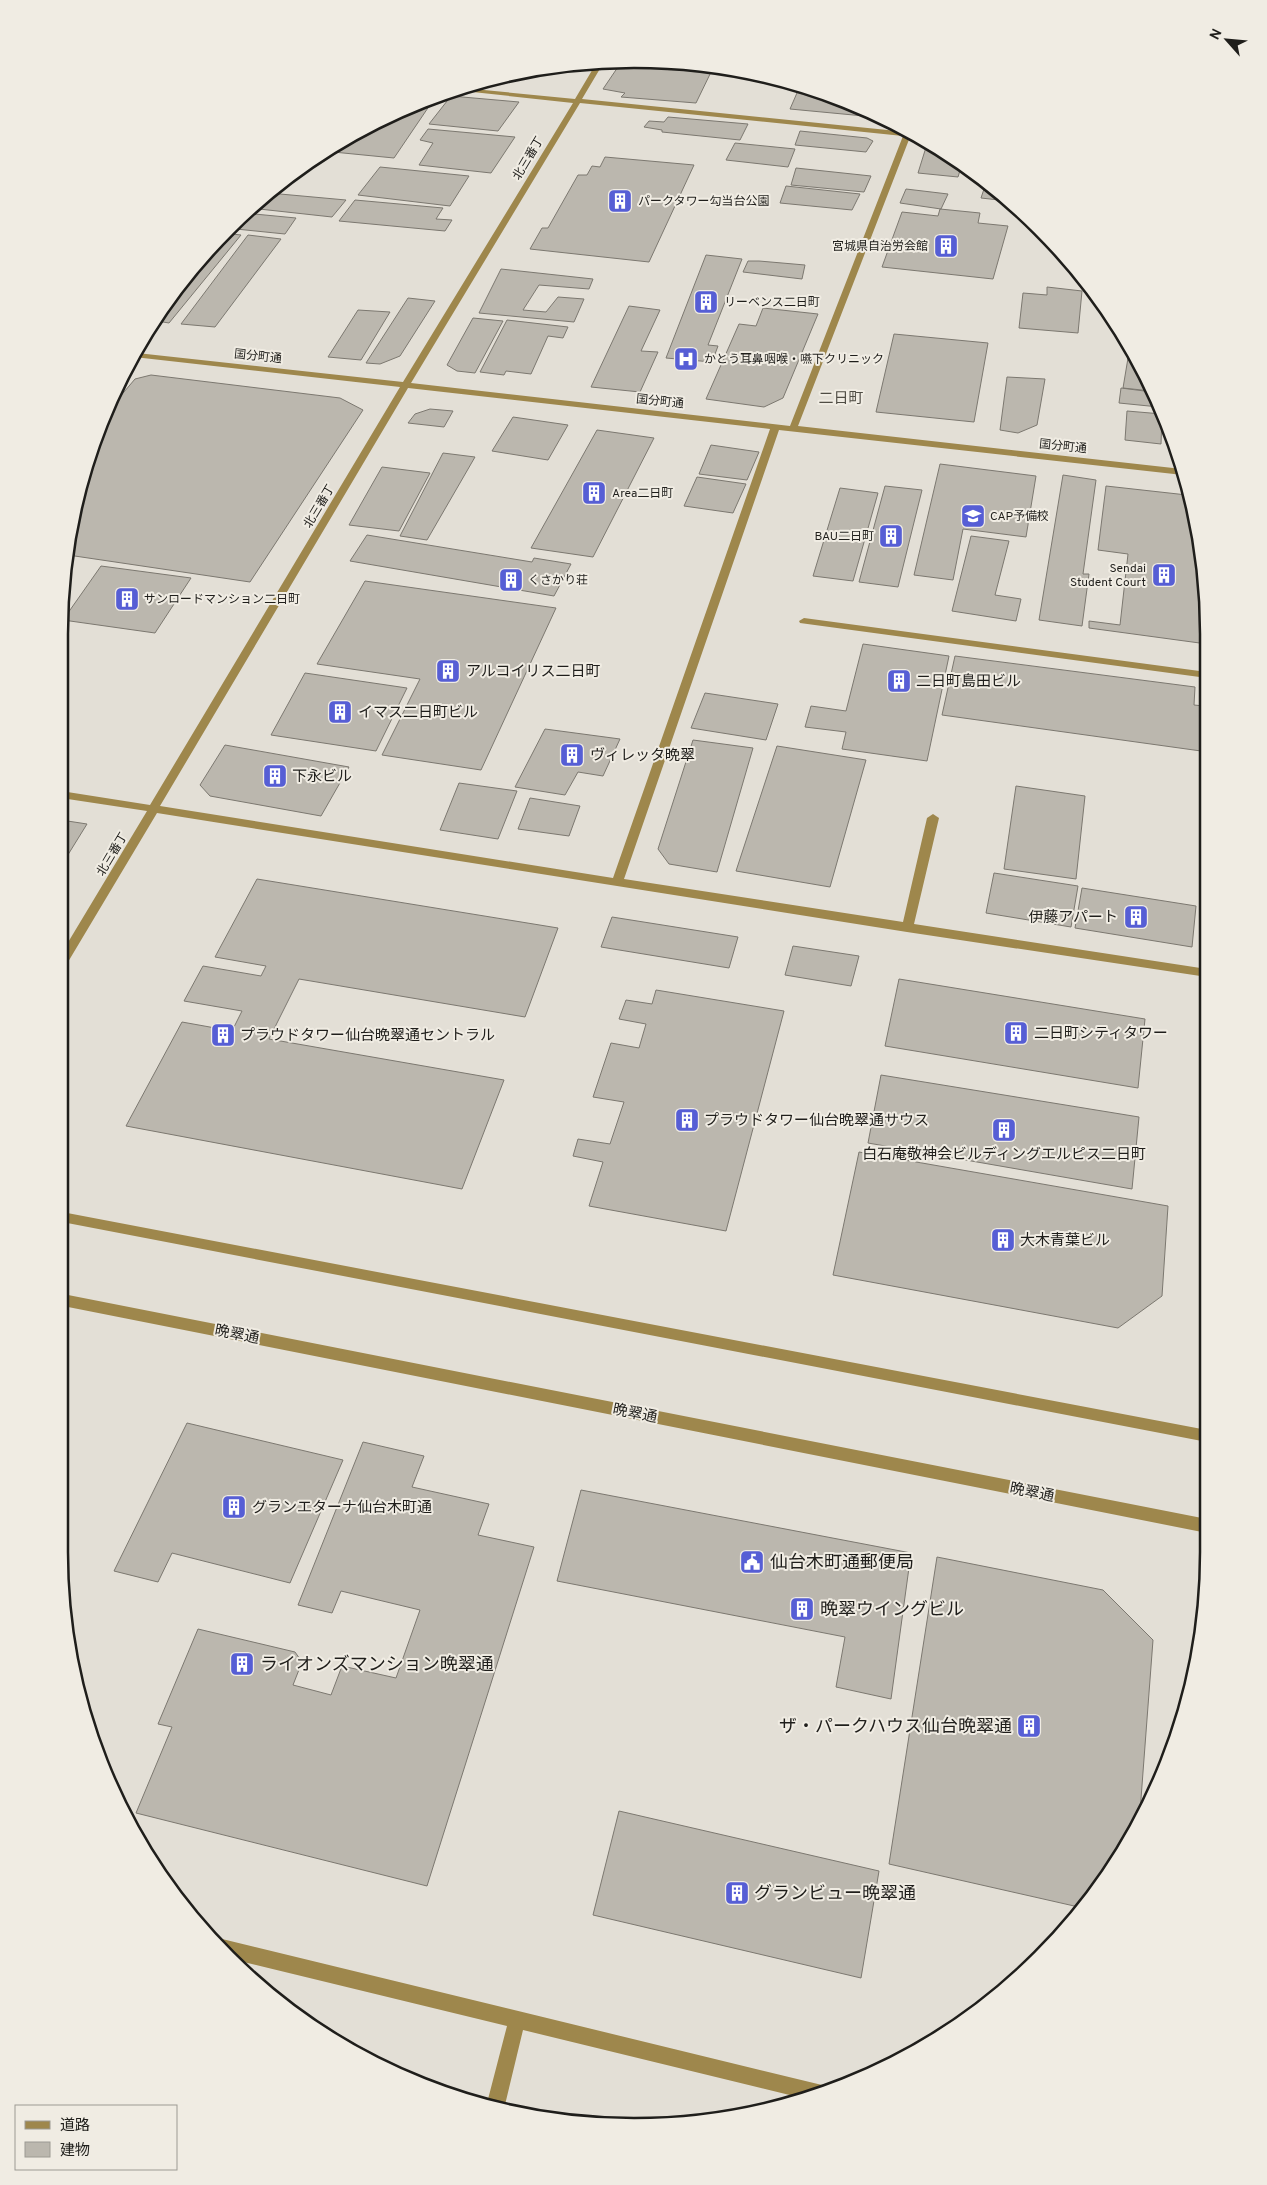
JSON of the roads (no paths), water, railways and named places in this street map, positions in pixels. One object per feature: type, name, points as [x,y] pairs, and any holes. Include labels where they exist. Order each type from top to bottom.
[{"type":"street","name":"北三番丁","points":[[68,952],[597,69]]},
{"type":"street","points":[[473,92],[899,134]]},
{"type":"street","points":[[793,429],[909,139]]},
{"type":"street","name":"国分町通","points":[[140,356],[1175,471]]},
{"type":"street","points":[[617,882],[775,427]]},
{"type":"street","points":[[804,621],[1200,674]]},
{"type":"street","points":[[68,795],[907,928],[1200,972]]},
{"type":"street","points":[[907,928],[933,818]]},
{"type":"street","points":[[68,1218],[1200,1435]]},
{"type":"street","name":"晩翠通","points":[[68,1301],[1200,1525]]},
{"type":"street","points":[[231,1950],[805,2090]]},
{"type":"street","points":[[497,2100],[517,2020]]},
{"type":"place","name":"パークタワー勾当台公園","points":[[620,201]]},
{"type":"place","name":"宮城県自治労会館","points":[[946,246]]},
{"type":"place","name":"リーベンス二日町","points":[[706,302]]},
{"type":"place","name":"かとう耳鼻咽喉・嚥下クリニック","points":[[686,359]]},
{"type":"place","name":"Area二日町","points":[[594,493]]},
{"type":"place","name":"CAP予備校","points":[[973,516]]},
{"type":"place","name":"BAU二日町","points":[[891,536]]},
{"type":"place","name":"Sendai Student Court","points":[[1164,575]]},
{"type":"place","name":"くさかり荘","points":[[511,580]]},
{"type":"place","name":"サンロードマンション二日町","points":[[127,599]]},
{"type":"place","name":"アルコイリス二日町","points":[[448,671]]},
{"type":"place","name":"二日町島田ビル","points":[[899,681]]},
{"type":"place","name":"イマス二日町ビル","points":[[340,712]]},
{"type":"place","name":"ヴィレッタ晩翠","points":[[572,755]]},
{"type":"place","name":"下永ビル","points":[[275,776]]},
{"type":"place","name":"伊藤アパート","points":[[1136,917]]},
{"type":"place","name":"二日町シティタワー","points":[[1016,1033]]},
{"type":"place","name":"プラウドタワー仙台晩翠通セントラル","points":[[223,1035]]},
{"type":"place","name":"プラウドタワー仙台晩翠通サウス","points":[[687,1120]]},
{"type":"place","name":"白石庵敬神会ビルディングエルピス二日町","points":[[1004,1130]]},
{"type":"place","name":"大木青葉ビル","points":[[1003,1240]]},
{"type":"place","name":"グランエターナ仙台木町通","points":[[234,1507]]},
{"type":"place","name":"仙台木町通郵便局","points":[[752,1562]]},
{"type":"place","name":"晩翠ウイングビル","points":[[802,1609]]},
{"type":"place","name":"ライオンズマンション晩翠通","points":[[242,1664]]},
{"type":"place","name":"ザ・パークハウス仙台晩翠通","points":[[1029,1726]]},
{"type":"place","name":"グランビュー晩翠通","points":[[737,1893]]},
{"type":"district","name":"二日町","points":[[841,398]]}]
